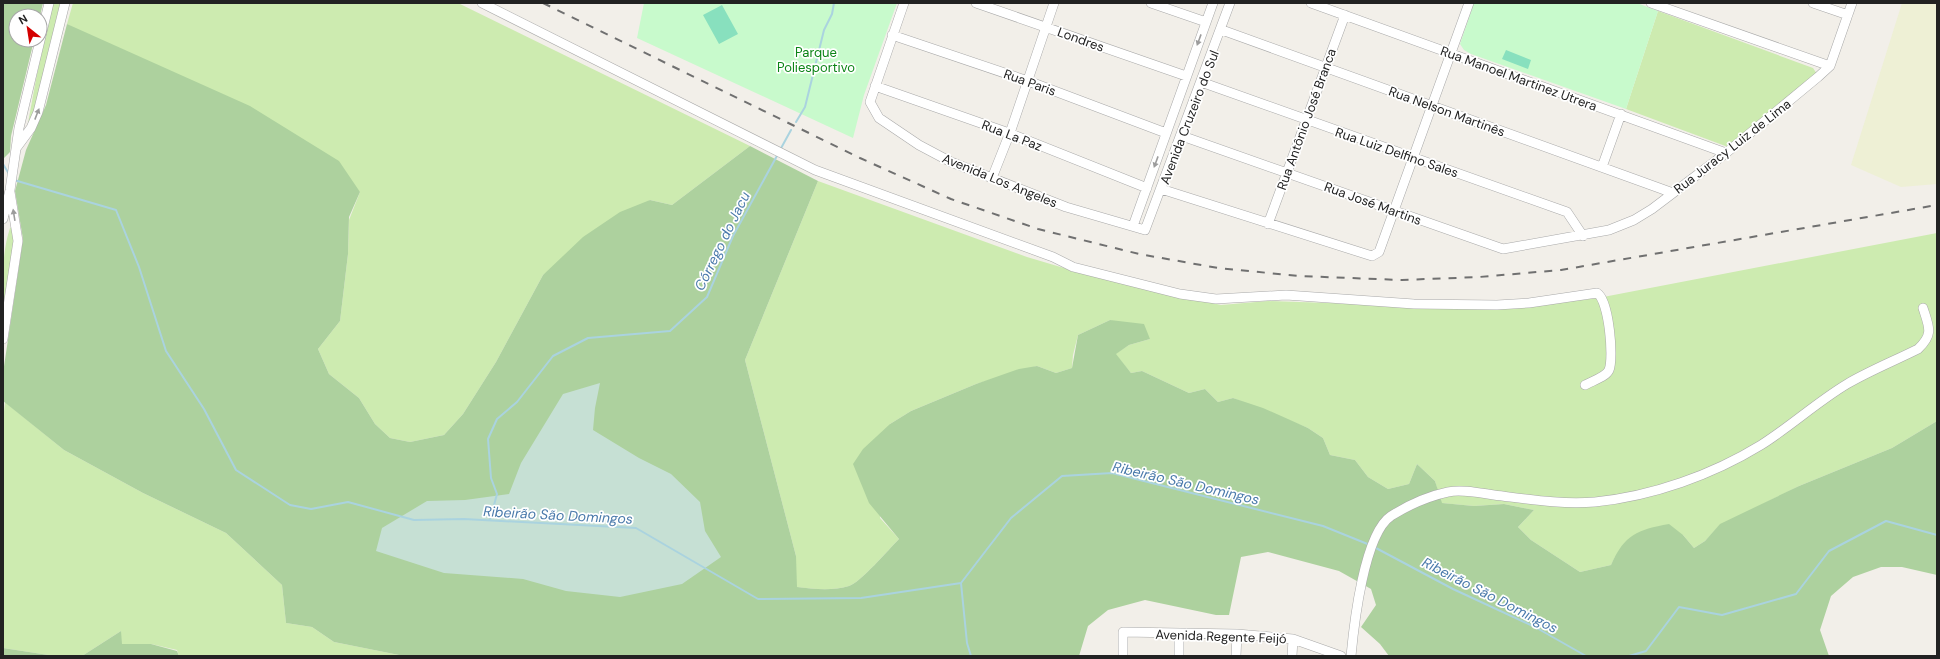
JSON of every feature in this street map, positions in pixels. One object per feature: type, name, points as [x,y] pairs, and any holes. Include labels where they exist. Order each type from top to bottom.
[{"type":"street","points":[[3,219],[10,190],[19,128],[49,3]]},
{"type":"street","points":[[17,147],[31,128],[38,112],[65,3]]},
{"type":"street","points":[[482,3],[815,170],[1053,257],[1073,267],[1180,294],[1216,299],[1286,295],[1414,304],[1497,306],[1597,293],[1600,295],[1605,304],[1612,351],[1609,370],[1606,374],[1585,384]]},
{"type":"street","points":[[875,86],[904,3]]},
{"type":"street","name":"Londres","points":[[976,3],[1046,26],[1186,76]]},
{"type":"street","points":[[992,178],[1028,81],[1054,3]]},
{"type":"street","points":[[1151,3],[1206,22]]},
{"type":"street","name":"Avenida Cruzeiro do Sul","points":[[1133,226],[1213,3]]},
{"type":"street","name":"Avenida Cruzeiro do Sul","points":[[1145,230],[1222,30],[1230,3]]},
{"type":"street","name":"Rua Manoel Martinez Utrera","points":[[1311,3],[1726,153]]},
{"type":"street","points":[[1161,189],[1372,256],[1380,252],[1469,3]]},
{"type":"street","points":[[1813,3],[1848,15]]},
{"type":"street","points":[[1656,4],[1830,66],[1852,3]]},
{"type":"street","name":"Rua Antônio José Branca","points":[[1268,224],[1344,15]]},
{"type":"street","name":"Rua Nelson Martinês","points":[[1222,30],[1673,192]]},
{"type":"street","name":"Rua Paris","points":[[892,35],[1028,81],[1166,133]]},
{"type":"street","name":"Rua Juracy Luiz de Lima","points":[[1567,239],[1609,230],[1634,220],[1726,153],[1830,66]]},
{"type":"street","name":"Rua Luiz Delfino Sales","points":[[1201,82],[1567,212],[1583,236]]},
{"type":"street","name":"Avenida Los Angeles","points":[[875,86],[870,102],[879,118],[919,145],[951,162],[1066,207],[1145,230]]},
{"type":"street","name":"Rua La Paz","points":[[875,86],[1009,133],[1147,188]]},
{"type":"street","points":[[1602,167],[1621,114]]},
{"type":"street","name":"Rua José Martins","points":[[1182,136],[1503,249],[1567,239]]},
{"type":"street","points":[[3,339],[18,241],[10,190]]},
{"type":"street","points":[[1350,656],[1361,581],[1375,542],[1386,521],[1391,516],[1419,502],[1448,492],[1470,492],[1549,502],[1595,502],[1660,490],[1710,471],[1761,445],[1848,384],[1918,349],[1927,341],[1929,334],[1923,308]]},
{"type":"street","name":"Avenida Regente Feijó","points":[[1123,656],[1123,632],[1237,634],[1293,639],[1341,656]]},
{"type":"street","points":[[1178,656],[1179,634]]},
{"type":"street","points":[[1236,656],[1237,634]]},
{"type":"street","points":[[1292,656],[1293,639]]},
{"type":"green space","points":[[3,3],[43,3],[42,8],[8,8],[8,48],[32,48],[11,136],[10,152],[3,159]]},
{"type":"green space","points":[[53,3],[61,3],[39,100],[28,123],[43,48],[48,48],[48,25]]},
{"type":"green space","points":[[73,3],[458,3],[750,146],[672,205],[650,200],[543,275],[496,362],[463,414],[444,435],[410,442],[390,438],[375,424],[359,398],[329,374],[318,349],[340,321],[348,254],[349,220],[360,192],[67,24]]},
{"type":"green space","name":"Parque Poliesportivo","points":[[644,3],[897,3],[864,95],[853,138],[637,38]]},
{"type":"green space","points":[[1474,3],[1637,3],[1658,11],[1626,109],[1471,54],[1464,50],[1460,44]]},
{"type":"green space","points":[[1902,3],[1937,3],[1937,184],[1901,187],[1851,165]]},
{"type":"green space","points":[[722,5],[738,34],[719,44],[703,15]]},
{"type":"green space","points":[[1658,11],[1813,68],[1817,74],[1728,147],[1626,109]]},
{"type":"green space","points":[[67,24],[250,106],[339,161],[360,192],[349,217],[348,254],[340,321],[318,349],[329,374],[359,398],[375,424],[390,438],[410,442],[444,435],[463,414],[496,362],[543,275],[583,237],[620,212],[650,200],[672,205],[750,146],[818,181],[745,360],[796,556],[797,587],[830,589],[843,588],[854,584],[899,539],[869,503],[853,464],[863,449],[890,424],[911,411],[976,384],[1019,369],[1037,366],[1056,373],[1072,368],[1078,335],[1110,320],[1144,324],[1150,339],[1129,345],[1116,354],[1131,373],[1142,371],[1189,393],[1205,389],[1218,402],[1233,398],[1263,408],[1308,428],[1323,438],[1330,455],[1355,460],[1368,477],[1388,489],[1409,484],[1417,464],[1435,481],[1442,503],[1474,506],[1504,504],[1534,510],[1518,527],[1531,540],[1580,572],[1611,565],[1621,546],[1633,535],[1640,531],[1658,526],[1669,524],[1683,535],[1694,548],[1705,541],[1720,524],[1799,486],[1892,448],[1937,421],[1937,575],[1902,567],[1881,567],[1853,577],[1831,596],[1820,630],[1829,656],[1389,656],[1380,644],[1361,627],[1376,605],[1371,589],[1339,571],[1268,552],[1241,557],[1229,615],[1216,615],[1145,600],[1108,610],[1088,626],[1079,656],[404,656],[334,642],[312,627],[286,623],[282,585],[226,533],[143,493],[64,450],[3,401],[3,373],[23,239],[15,191],[26,150],[46,105]]},
{"type":"green space","points":[[1506,50],[1531,60],[1528,69],[1502,59]]},
{"type":"green space","points":[[818,181],[1027,257],[1074,271],[1221,305],[1268,301],[1506,309],[1598,298],[1937,233],[1937,421],[1892,448],[1799,486],[1718,527],[1705,541],[1694,548],[1683,535],[1615,557],[1611,565],[1580,572],[1531,540],[1518,527],[1534,510],[1504,504],[1474,506],[1441,503],[1435,481],[1417,464],[1409,484],[1388,489],[1368,477],[1355,460],[1330,455],[1323,438],[1308,428],[1233,398],[1218,402],[1205,389],[1189,393],[1142,371],[1131,373],[1115,354],[1129,345],[1150,339],[1110,320],[1078,335],[1073,355],[1072,368],[1056,373],[1037,366],[976,384],[911,411],[890,424],[880,518],[899,539],[854,584],[843,588],[830,589],[796,587],[796,556],[745,360]]},
{"type":"green space","points":[[12,227],[14,240],[3,312],[5,249],[10,228]]},
{"type":"green space","points":[[600,383],[595,408],[593,430],[639,458],[671,474],[700,502],[705,531],[721,557],[682,584],[620,597],[566,591],[523,579],[444,573],[376,551],[382,528],[427,501],[465,500],[509,494],[521,463],[563,394]]},
{"type":"green space","points":[[5,402],[64,450],[143,493],[226,533],[282,585],[286,623],[312,627],[334,642],[404,656],[179,656],[177,650],[151,644],[121,644],[121,631],[82,656],[55,656],[3,648],[3,420]]},
{"type":"green space","points":[[121,631],[122,644],[151,644],[177,651],[179,656],[82,656]]},
{"type":"green space","points":[[3,648],[55,656],[3,656]]},
{"type":"waterway","name":"Córrego do Jacu","points":[[796,122],[805,107],[824,30],[832,14],[834,3]]},
{"type":"waterway","name":"Córrego do Jacu","points":[[780,150],[791,130]]},
{"type":"waterway","name":"Córrego do Jacu","points":[[490,520],[497,494],[491,478],[488,439],[497,419],[517,402],[553,356],[588,338],[670,331],[707,297],[733,236],[778,154]]},
{"type":"waterway","name":"Ribeirão São Domingos","points":[[3,164],[9,174]]},
{"type":"waterway","name":"Ribeirão São Domingos","points":[[14,180],[116,210],[139,267],[166,351],[204,409],[236,470],[290,505],[311,509],[348,502],[414,520],[464,519],[636,528],[758,599],[861,598],[961,583],[1011,518],[1062,476],[1112,473],[1323,526],[1370,545]]},
{"type":"waterway","name":"Ribeirão São Domingos","points":[[1629,656],[1646,651],[1679,607],[1722,615],[1796,594],[1829,551],[1886,521],[1937,535]]},
{"type":"waterway","name":"Ribeirão São Domingos","points":[[1374,547],[1453,589],[1535,627],[1586,656]]},
{"type":"waterway","points":[[961,583],[967,643],[971,656]]},
{"type":"railway","points":[[543,3],[860,158],[951,199],[1038,229],[1139,254],[1218,268],[1299,276],[1402,280],[1479,277],[1561,270],[1937,205]]}]
